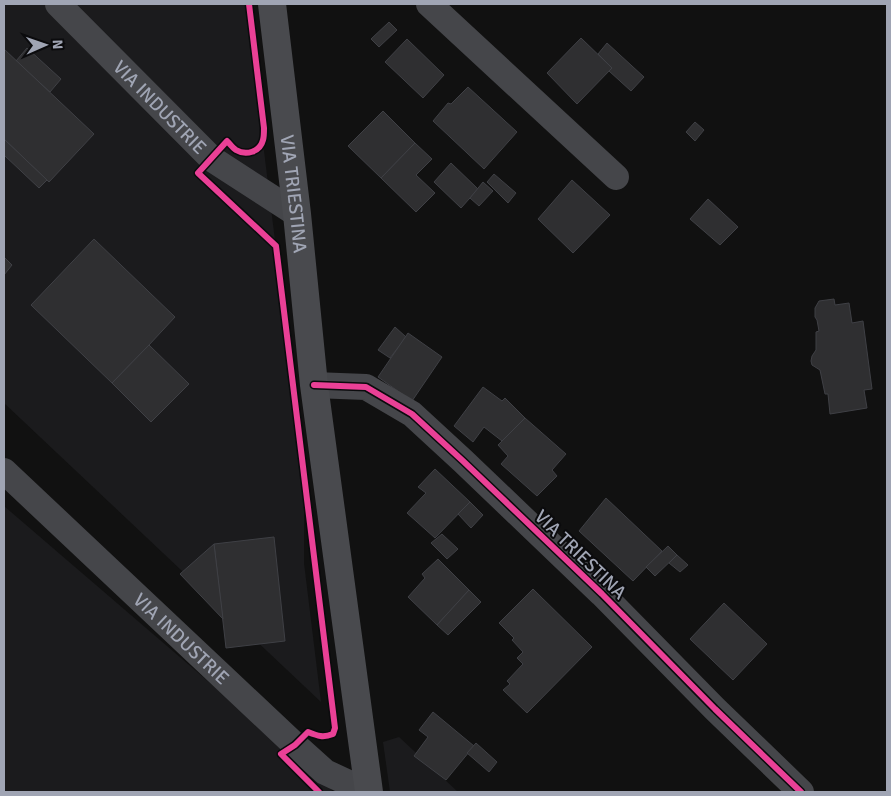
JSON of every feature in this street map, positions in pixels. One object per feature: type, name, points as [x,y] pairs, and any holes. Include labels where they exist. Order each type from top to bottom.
[{"type":"main road","name":"VIA TRIESTINA","points":[[272,4],[297,214],[314,385],[368,792]]},
{"type":"street","name":"VIA INDUSTRIE","points":[[58,4],[212,159],[297,214]]},
{"type":"street","points":[[429,4],[616,177]]},
{"type":"street","name":"VIA TRIESTINA","points":[[314,385],[366,387],[412,414],[602,594],[715,709],[801,792]]},
{"type":"street","name":"VIA INDUSTRIE","points":[[4,471],[325,772],[368,792]]},
{"type":"shaded area","points":[[4,4],[246,4],[304,477],[304,563],[321,702],[4,403]]},
{"type":"shaded area","points":[[4,506],[331,787],[332,792],[4,792]]},
{"type":"shaded area","points":[[399,737],[458,792],[390,792],[383,742]]},
{"type":"building","points":[[389,22],[397,30],[379,47],[371,39]]},
{"type":"building","points":[[581,38],[612,68],[577,104],[547,73]]},
{"type":"building","points":[[407,39],[444,75],[423,98],[385,62]]},
{"type":"building","points":[[607,43],[644,77],[631,91],[609,71],[612,68],[598,54]]},
{"type":"building","points":[[27,48],[61,79],[50,92],[16,61]]},
{"type":"building","points":[[4,49],[94,134],[49,182],[4,139]]},
{"type":"building","points":[[468,87],[517,132],[484,169],[433,121],[448,103],[451,104]]},
{"type":"building","points":[[383,111],[415,143],[381,178],[348,146]]},
{"type":"building","points":[[695,122],[704,130],[695,141],[686,132]]},
{"type":"building","points":[[4,139],[47,180],[39,188],[4,155]]},
{"type":"building","points":[[415,143],[432,159],[416,175],[435,193],[416,212],[381,178]]},
{"type":"building","points":[[451,163],[478,189],[461,208],[434,182]]},
{"type":"building","points":[[494,174],[516,193],[508,203],[487,182]]},
{"type":"building","points":[[572,180],[610,215],[573,253],[538,219]]},
{"type":"building","points":[[483,182],[493,191],[479,206],[470,198]]},
{"type":"building","points":[[708,199],[738,227],[720,245],[690,219]]},
{"type":"building","points":[[94,239],[175,317],[112,383],[31,305]]},
{"type":"building","points":[[4,257],[12,265],[4,275]]},
{"type":"building","points":[[834,299],[835,305],[849,303],[852,323],[863,321],[872,389],[864,390],[867,408],[830,414],[828,394],[825,394],[820,370],[812,365],[811,361],[816,350],[816,332],[819,331],[815,317],[815,308],[819,301]]},
{"type":"building","points":[[395,327],[406,337],[390,358],[378,350]]},
{"type":"building","points":[[408,333],[442,357],[412,401],[378,377]]},
{"type":"building","points":[[149,345],[189,384],[151,422],[112,383]]},
{"type":"building","points":[[483,387],[502,401],[505,398],[525,418],[502,441],[484,427],[473,442],[454,426]]},
{"type":"building","points":[[525,418],[566,454],[552,470],[557,476],[537,496],[501,464],[508,456],[498,445]]},
{"type":"building","points":[[435,469],[470,502],[435,538],[407,513],[426,493],[418,487]]},
{"type":"building","points":[[606,498],[662,551],[633,581],[579,531]]},
{"type":"building","points":[[470,502],[483,515],[471,528],[458,514]]},
{"type":"building","points":[[442,534],[458,549],[447,559],[431,543]]},
{"type":"building","points":[[274,537],[285,641],[226,648],[214,544]]},
{"type":"building","points":[[214,544],[223,619],[180,574]]},
{"type":"building","points":[[668,546],[677,555],[655,576],[646,567]]},
{"type":"building","points":[[677,555],[688,565],[680,572],[669,563]]},
{"type":"building","points":[[438,559],[469,590],[437,625],[408,597],[425,578],[422,574]]},
{"type":"building","points":[[533,589],[592,647],[527,713],[503,690],[510,684],[507,681],[523,664],[517,658],[523,652],[512,640],[514,638],[499,623]]},
{"type":"building","points":[[469,590],[481,602],[448,635],[437,625]]},
{"type":"building","points":[[724,603],[767,644],[733,680],[690,639]]},
{"type":"building","points":[[433,712],[474,746],[446,780],[414,756],[428,737],[419,730]]},
{"type":"building","points":[[476,743],[497,762],[489,772],[467,753]]},
{"type":"cycle path","points":[[249,4],[264,128],[263,140],[256,150],[248,153],[236,150],[227,141],[198,173],[276,246],[335,728],[333,734],[326,736],[308,732],[295,745],[281,754],[319,792]]},
{"type":"cycle path","points":[[314,385],[366,387],[412,414],[602,594],[715,709],[801,792]]}]
